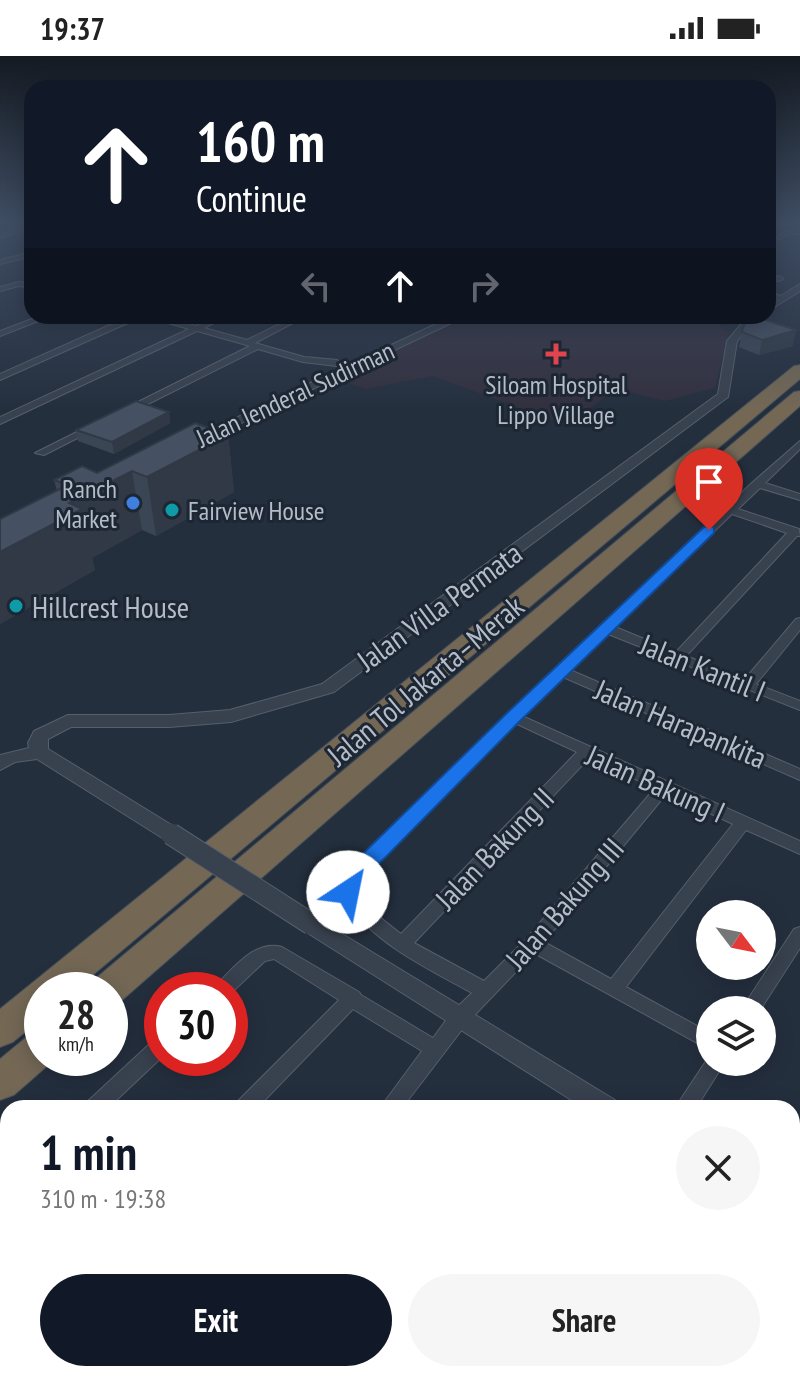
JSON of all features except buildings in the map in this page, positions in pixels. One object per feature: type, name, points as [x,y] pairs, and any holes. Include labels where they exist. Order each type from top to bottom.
[{"type":"highway","name":"Jalan Tol Jakarta–Merak","points":[[72,972],[800,370]]},
{"type":"highway","name":"Jalan Tol Jakarta–Merak","points":[[128,973],[800,396]]},
{"type":"highway","points":[[0,1031],[24,1011]]},
{"type":"highway","points":[[0,1083],[24,1062]]},
{"type":"street","points":[[776,298],[797,286]]},
{"type":"street","points":[[0,334],[26,324]]},
{"type":"street","points":[[0,377],[120,324]]},
{"type":"street","points":[[183,324],[303,359],[337,363]]},
{"type":"street","points":[[0,421],[206,324]]},
{"type":"street","points":[[117,416],[288,324]]},
{"type":"street","name":"Jalan Jenderal Sudirman","points":[[420,324],[186,439],[443,324]]},
{"type":"street","points":[[392,337],[416,333],[434,324]]},
{"type":"street","name":"Jalan Villa Permata","points":[[5,760],[40,743],[68,721],[169,721],[231,716],[328,688],[724,395],[732,341],[748,324]]},
{"type":"street","points":[[303,359],[313,364],[315,373]]},
{"type":"street","points":[[40,453],[104,422]]},
{"type":"street","points":[[484,990],[401,945],[364,915],[348,892],[350,880],[513,717],[800,444]]},
{"type":"street","points":[[783,460],[800,464]]},
{"type":"street","points":[[757,484],[800,497]]},
{"type":"street","points":[[678,657],[798,532],[730,510]]},
{"type":"street","points":[[748,685],[800,622]]},
{"type":"street","name":"Jalan Kantil I","points":[[605,628],[800,706]]},
{"type":"street","name":"Jalan Harapankita","points":[[562,672],[800,775]]},
{"type":"street","name":"Jalan Bakung I","points":[[513,717],[800,848]]},
{"type":"street","points":[[40,743],[171,834],[593,1100]]},
{"type":"street","name":"Jalan Bakung II","points":[[401,945],[587,751]]},
{"type":"street","name":"Jalan Bakung III","points":[[399,1100],[460,1017],[532,944],[665,786]]},
{"type":"street","points":[[614,989],[743,822]]},
{"type":"street","points":[[759,996],[800,934]]},
{"type":"street","points":[[532,944],[696,1034]]},
{"type":"street","points":[[242,972],[260,955],[276,952],[436,1050]]},
{"type":"street","points":[[252,1100],[353,997]]},
{"type":"street","points":[[103,1100],[144,1062]]},
{"type":"street","points":[[690,1100],[706,1076]]},
{"type":"shaded area","name":"Siloam Hospital Lippo Village","points":[[451,324],[718,324],[729,332],[715,388],[665,401],[615,389],[570,424],[432,376],[366,389],[336,379]]},
{"type":"place","name":"Siloam Hospital Lippo Village","points":[[556,354]]},
{"type":"place","name":"Ranch Market","points":[[133,503]]},
{"type":"place","name":"Fairview House","points":[[172,510]]},
{"type":"place","name":"Hillcrest House","points":[[16,606]]},
{"type":"route","points":[[348,892],[350,880],[513,717],[709,530]]}]
